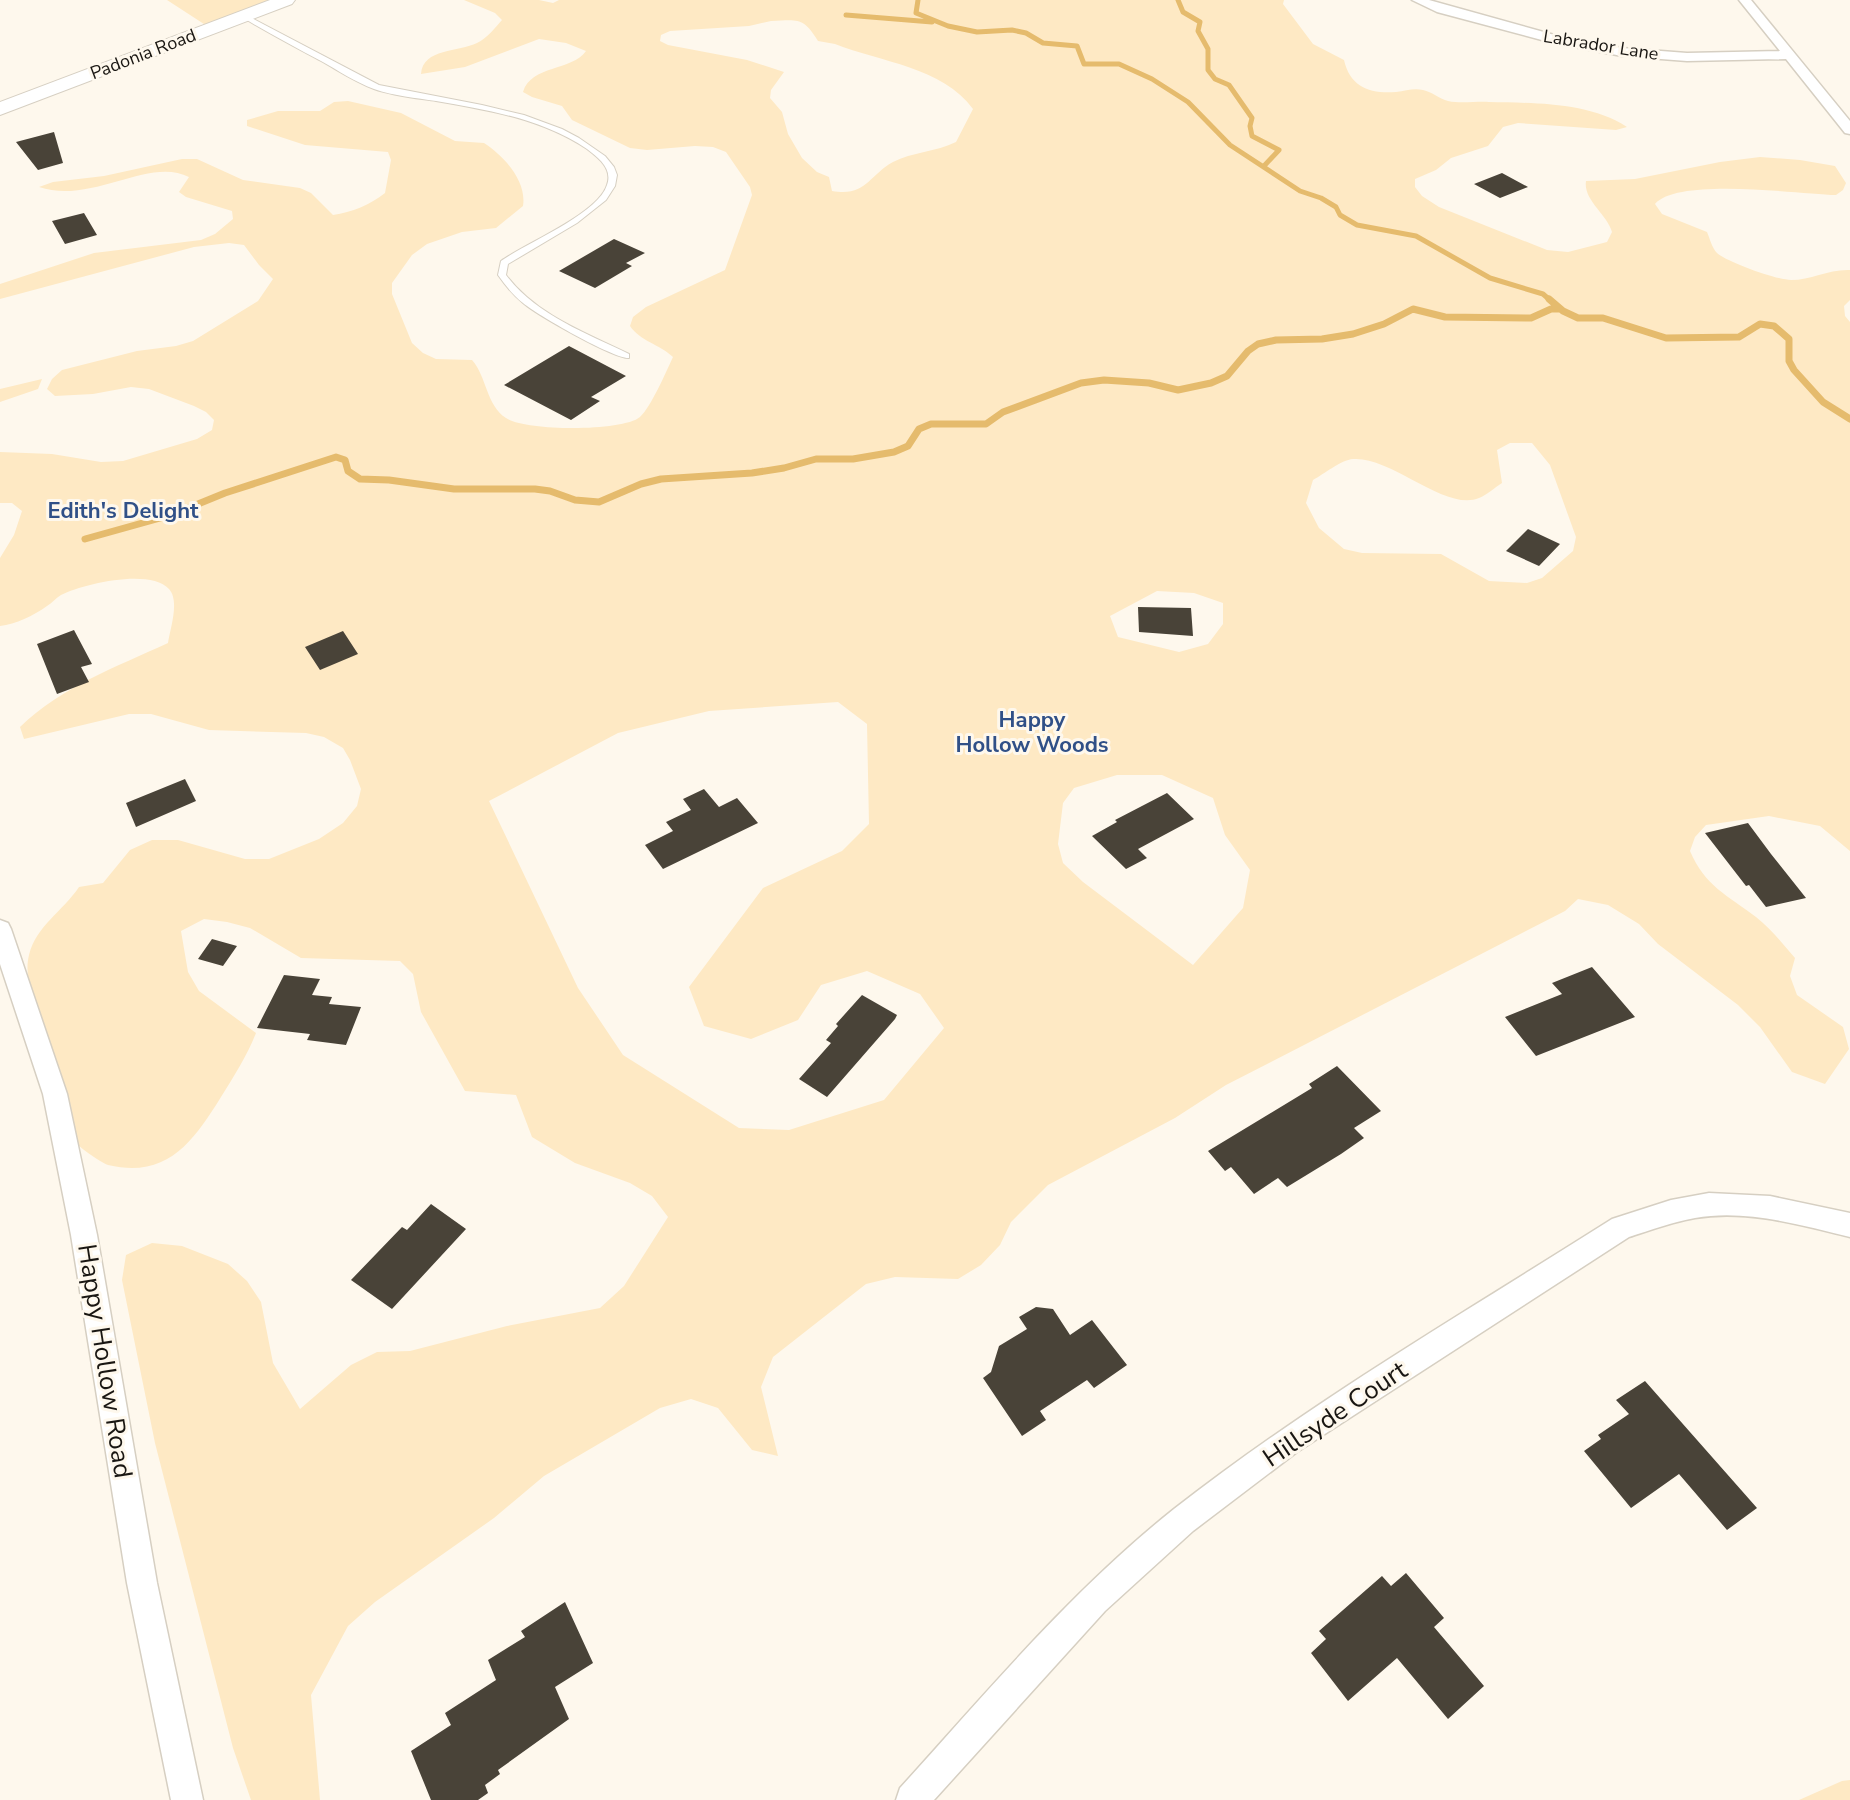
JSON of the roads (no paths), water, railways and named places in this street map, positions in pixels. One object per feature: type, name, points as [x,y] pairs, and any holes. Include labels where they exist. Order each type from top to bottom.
[{"type":"main road","name":"Padonia Road","points":[[0,109],[286,0]]},
{"type":"street","name":"Labrador Lane","points":[[1418,0],[1441,9],[1557,40],[1622,52],[1687,57],[1790,55]]},
{"type":"street","points":[[1745,0],[1850,130]]},
{"type":"street","name":"Happy Hollow Road","points":[[0,929],[55,1094],[84,1235],[141,1583],[187,1800]]},
{"type":"street","name":"Hillsyde Court","points":[[912,1800],[1094,1600],[1183,1521],[1287,1442],[1622,1228],[1674,1211],[1719,1203],[1769,1207],[1850,1225]]},
{"type":"lane","points":[[244,16],[347,74],[375,86],[488,109],[531,121],[583,142],[598,154],[608,164],[613,175],[612,187],[606,198],[578,218],[504,263],[502,275],[515,293],[525,301],[574,330],[626,356]]},
{"type":"waterway","points":[[918,0],[916,13],[948,26],[977,32],[1012,30],[1026,33],[1043,43],[1077,46],[1084,64],[1119,64],[1152,79],[1188,102],[1230,145],[1300,191],[1321,198],[1336,207],[1340,215],[1357,225],[1416,236],[1490,278],[1543,294],[1551,301]]},
{"type":"waterway","points":[[1178,0],[1183,12],[1200,22],[1198,31],[1208,49],[1208,70],[1215,79],[1229,85],[1252,118],[1250,126],[1252,136],[1279,150],[1264,166]]},
{"type":"waterway","points":[[846,15],[932,22]]},
{"type":"waterway","points":[[1549,299],[1563,311],[1578,318],[1603,318],[1666,338],[1739,337],[1760,324],[1774,326],[1789,339],[1789,361],[1794,370],[1823,402],[1850,419]]},
{"type":"waterway","points":[[85,539],[171,515],[225,493],[336,457],[345,460],[348,471],[360,479],[389,480],[454,489],[535,489],[550,491],[575,500],[599,502],[641,484],[661,479],[752,473],[784,468],[816,459],[853,459],[894,452],[908,446],[919,429],[931,424],[986,424],[1003,412],[1081,383],[1104,380],[1149,383],[1178,390],[1211,383],[1227,376],[1248,351],[1258,344],[1276,340],[1322,339],[1353,334],[1384,324],[1413,309],[1445,317],[1531,318],[1551,309],[1559,309]]},
{"type":"district","name":"Edith's Delight","points":[[123,511]]},
{"type":"district","name":"Happy Hollow Woods","points":[[1032,732]]}]
